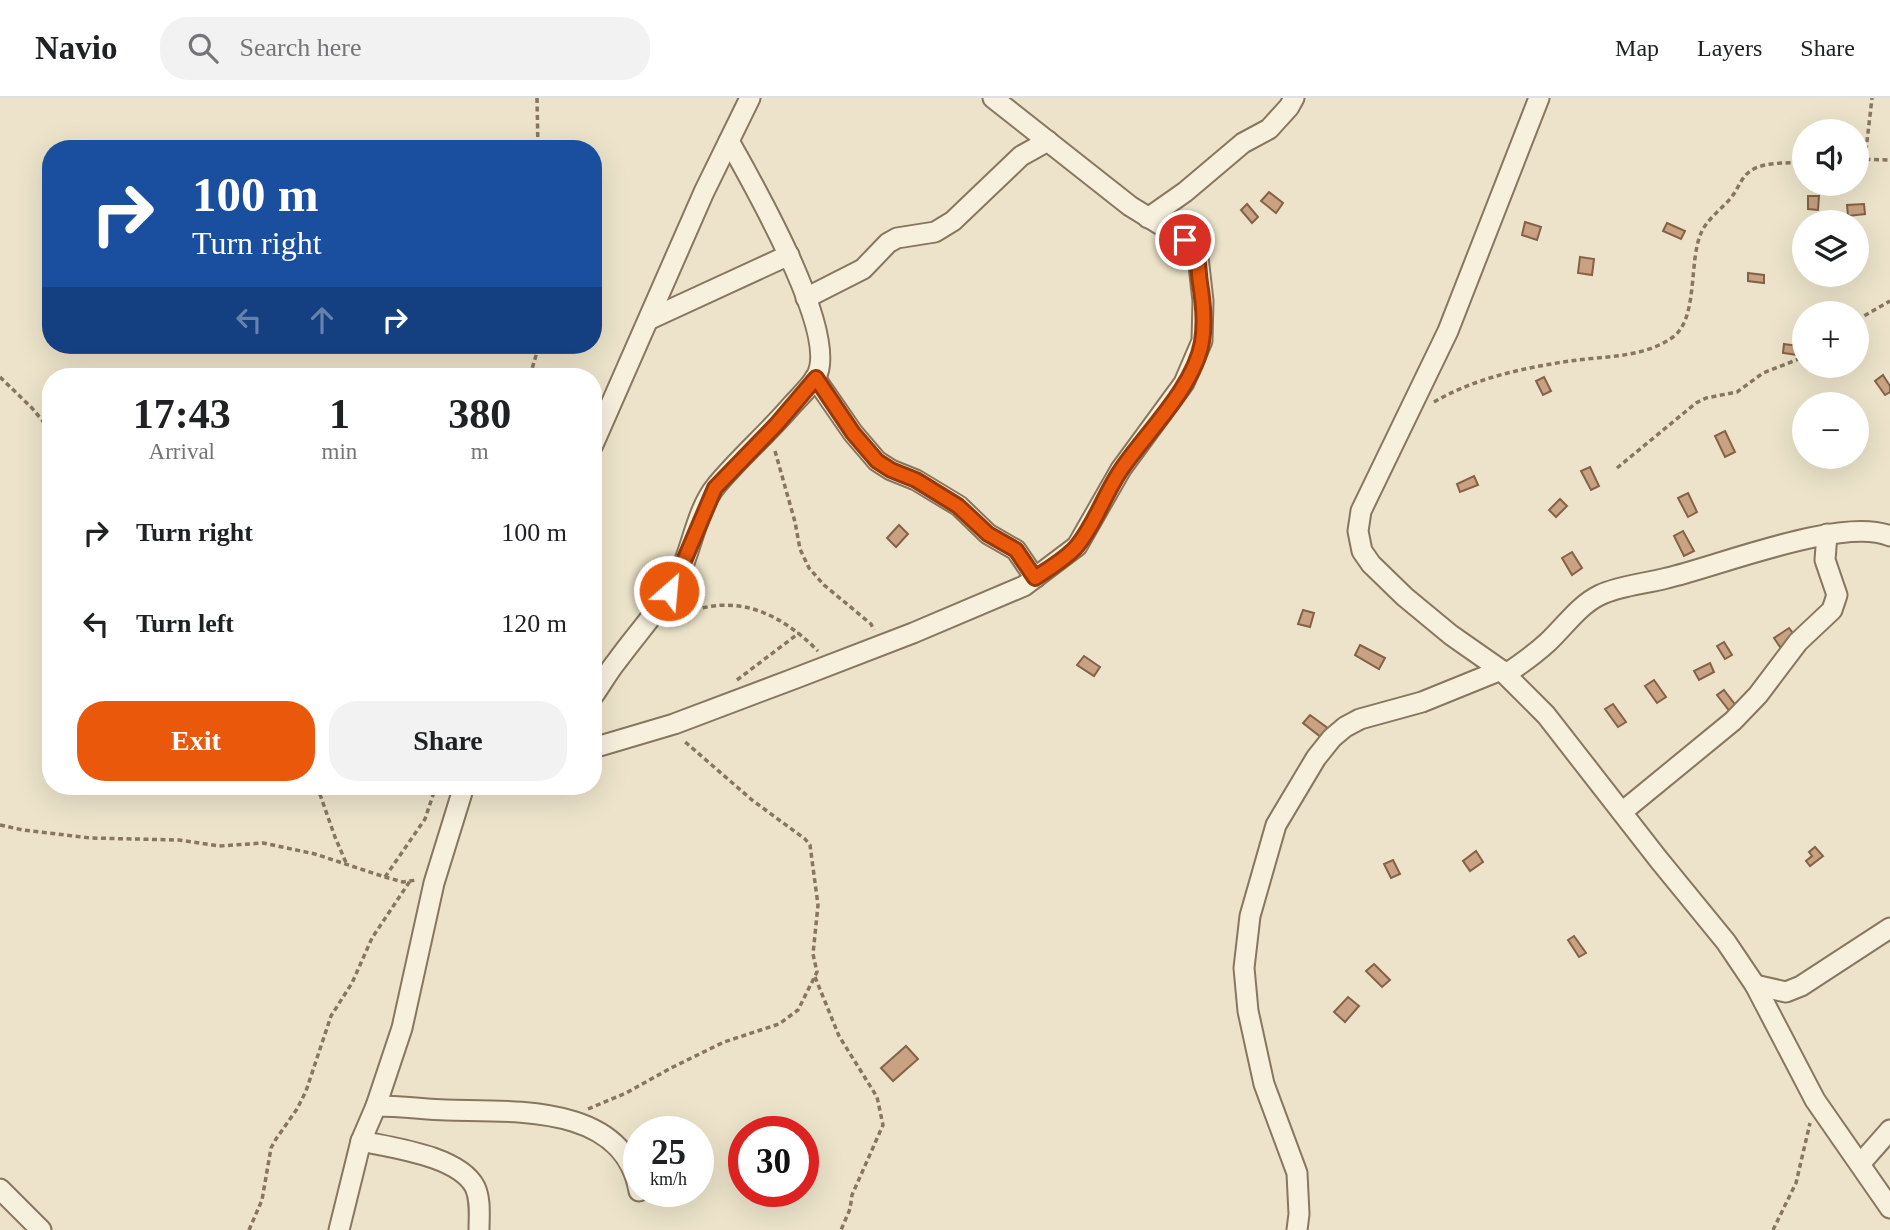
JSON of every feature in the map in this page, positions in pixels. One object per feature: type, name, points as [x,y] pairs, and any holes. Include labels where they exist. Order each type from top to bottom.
[{"type":"street","points":[[602,425],[704,192],[750,98]]},
{"type":"street","points":[[602,745],[668,725],[831,665],[913,634],[1024,586],[1077,546],[1121,469],[1185,383],[1202,341],[1203,301],[1195,249],[1148,218],[993,98]]},
{"type":"street","points":[[1148,218],[1185,192],[1243,143],[1269,129],[1294,98]]},
{"type":"street","points":[[1539,98],[1448,331],[1361,511],[1359,531],[1362,551],[1371,564],[1405,597],[1451,635],[1504,672],[1546,715],[1726,942],[1755,985],[1815,1100],[1890,1208]]},
{"type":"street","points":[[602,682],[659,608],[678,575],[715,488],[770,431],[819,372],[816,326],[806,298],[789,255],[729,141]]},
{"type":"street","points":[[806,298],[863,269],[888,243],[897,238],[935,232],[953,221],[1021,156],[1048,141]]},
{"type":"street","points":[[650,318],[789,255]]},
{"type":"street","points":[[816,378],[853,433],[877,461],[916,480],[958,506],[988,534],[1016,550],[1035,578]]},
{"type":"street","points":[[1297,1230],[1297,1173],[1264,1084],[1248,1011],[1244,968],[1251,916],[1276,825],[1298,785],[1332,738],[1360,719],[1423,702],[1504,672],[1527,660],[1584,605],[1599,595],[1827,534],[1870,531],[1890,536]]},
{"type":"street","points":[[1622,812],[1733,721],[1758,695],[1798,642],[1832,610],[1837,595],[1825,560],[1827,534]]},
{"type":"street","points":[[340,1230],[362,1141],[402,1028],[436,876],[461,795]]},
{"type":"street","points":[[1755,985],[1777,992],[1786,992],[1801,986],[1890,928]]},
{"type":"street","points":[[376,1106],[447,1110],[476,1108],[542,1114],[578,1122],[606,1136],[623,1154]]},
{"type":"street","points":[[1860,1164],[1890,1130]]},
{"type":"street","points":[[362,1141],[436,1159],[464,1173],[475,1187],[480,1205],[479,1230]]},
{"type":"street","points":[[0,1189],[41,1230]]},
{"type":"path","points":[[537,98],[538,140]]},
{"type":"path","points":[[1869,124],[1872,98]]},
{"type":"path","points":[[1869,159],[1890,160]]},
{"type":"path","points":[[1432,403],[1459,388],[1494,376],[1570,361],[1621,356],[1673,337],[1681,329],[1688,313],[1696,250],[1701,232],[1707,223],[1732,196],[1747,174],[1756,167],[1792,163]]},
{"type":"path","points":[[1869,313],[1890,301]]},
{"type":"path","points":[[1617,468],[1696,403],[1706,398],[1737,392],[1763,373],[1792,362]]},
{"type":"path","points":[[0,377],[42,420]]},
{"type":"path","points":[[770,431],[800,549],[809,568],[871,624],[881,644]]},
{"type":"path","points":[[663,624],[704,607],[753,607],[772,614],[799,633],[831,665]]},
{"type":"path","points":[[733,683],[799,633]]},
{"type":"path","points":[[567,1119],[626,1093],[724,1042],[749,1036],[786,1020],[798,1010],[815,977],[817,968],[813,954],[818,905],[810,845],[722,775],[668,725]]},
{"type":"path","points":[[320,795],[347,865]]},
{"type":"path","points":[[385,877],[425,819],[433,795]]},
{"type":"path","points":[[0,825],[90,838],[179,840],[219,846],[264,843],[315,854],[385,877],[410,881],[436,876]]},
{"type":"path","points":[[249,1230],[265,1190],[271,1149],[306,1091],[331,1016],[352,983],[372,939],[410,881]]},
{"type":"path","points":[[815,977],[839,1036],[877,1097],[883,1125],[852,1195],[850,1209],[841,1230]]},
{"type":"path","points":[[1773,1230],[1796,1183],[1815,1100]]},
{"type":"building","points":[[1269,192],[1283,203],[1276,213],[1261,201]]},
{"type":"building","points":[[1808,196],[1819,196],[1818,210],[1808,209]]},
{"type":"building","points":[[1247,204],[1258,217],[1252,223],[1241,210]]},
{"type":"building","points":[[1864,204],[1865,210],[1847,210],[1847,205]]},
{"type":"building","points":[[1525,222],[1541,227],[1537,240],[1522,235]]},
{"type":"building","points":[[1667,223],[1685,231],[1681,239],[1663,231]]},
{"type":"building","points":[[1580,257],[1594,259],[1592,275],[1578,273]]},
{"type":"building","points":[[1748,273],[1764,275],[1764,283],[1748,281]]},
{"type":"building","points":[[1784,344],[1792,345],[1792,354],[1783,353]]},
{"type":"building","points":[[1883,375],[1890,386],[1890,392],[1885,395],[1875,381]]},
{"type":"building","points":[[1544,377],[1551,391],[1543,395],[1536,381]]},
{"type":"building","points":[[1725,431],[1735,452],[1725,457],[1715,436]]},
{"type":"building","points":[[1590,467],[1599,486],[1591,490],[1581,471]]},
{"type":"building","points":[[1474,476],[1478,485],[1460,492],[1457,484]]},
{"type":"building","points":[[1688,493],[1697,512],[1688,517],[1678,498]]},
{"type":"building","points":[[1560,499],[1567,506],[1556,517],[1549,510]]},
{"type":"building","points":[[899,525],[908,534],[896,547],[887,538]]},
{"type":"building","points":[[1683,531],[1694,551],[1684,556],[1674,536]]},
{"type":"building","points":[[1572,552],[1582,568],[1572,575],[1562,558]]},
{"type":"building","points":[[1303,610],[1314,613],[1310,627],[1298,624]]},
{"type":"building","points":[[1789,628],[1796,637],[1780,647],[1774,638]]},
{"type":"building","points":[[1724,642],[1732,655],[1725,659],[1717,646]]},
{"type":"building","points":[[1360,645],[1385,658],[1379,669],[1355,655]]},
{"type":"building","points":[[1084,656],[1100,667],[1094,676],[1077,665]]},
{"type":"building","points":[[1710,663],[1714,672],[1699,680],[1694,671]]},
{"type":"building","points":[[1654,680],[1666,697],[1657,703],[1645,686]]},
{"type":"building","points":[[1724,690],[1737,707],[1731,713],[1717,695]]},
{"type":"building","points":[[1613,704],[1626,722],[1618,727],[1605,709]]},
{"type":"building","points":[[1310,715],[1329,729],[1322,738],[1303,723]]},
{"type":"building","points":[[1815,847],[1823,856],[1810,866],[1806,861],[1812,856],[1809,852]]},
{"type":"building","points":[[1476,851],[1483,862],[1470,871],[1463,861]]},
{"type":"building","points":[[1393,860],[1400,874],[1391,878],[1384,864]]},
{"type":"building","points":[[1574,936],[1586,953],[1579,957],[1568,940]]},
{"type":"building","points":[[1374,964],[1390,980],[1382,987],[1366,971]]},
{"type":"building","points":[[1348,997],[1359,1006],[1345,1022],[1334,1012]]},
{"type":"building","points":[[906,1046],[918,1059],[893,1081],[881,1068]]},
{"type":"route","points":[[669,591],[715,488],[776,425],[816,378],[853,433],[877,461],[933,489],[958,506],[988,534],[1016,550],[1035,578],[1077,546],[1121,469],[1185,383],[1197,358],[1202,341],[1203,301],[1198,257],[1195,249],[1185,240]]}]
